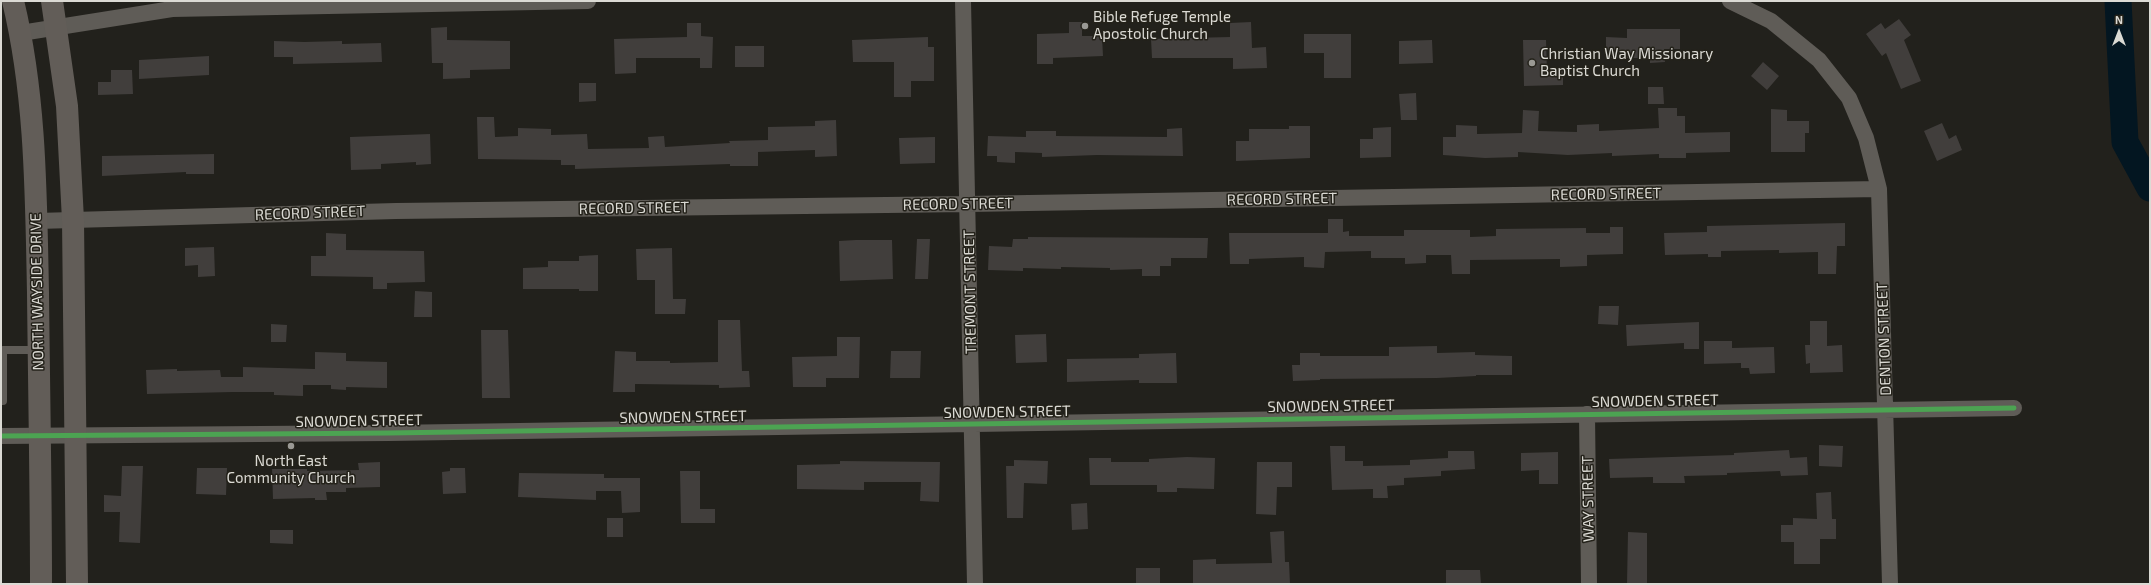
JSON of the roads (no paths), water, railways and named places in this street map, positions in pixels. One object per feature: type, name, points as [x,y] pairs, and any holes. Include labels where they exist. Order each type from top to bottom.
[{"type":"main road","name":"NORTH WAYSIDE DRIVE","points":[[13,1],[21,34],[31,109],[37,221],[41,584]]},
{"type":"main road","points":[[52,1],[67,106],[73,220],[77,584]]},
{"type":"street","points":[[21,34],[172,8],[588,1]]},
{"type":"street","name":"TREMONT STREET","points":[[963,1],[975,584]]},
{"type":"street","name":"DENTON STREET","points":[[1730,1],[1771,21],[1819,60],[1849,98],[1866,138],[1879,189],[1890,584]]},
{"type":"street","name":"RECORD STREET","points":[[37,221],[396,211],[968,204],[1879,189]]},
{"type":"street","name":"SNOWDEN STREET","points":[[1,436],[972,424],[2014,408]]},
{"type":"street","name":"WAY STREET","points":[[1586,414],[1589,584]]},
{"type":"lane","points":[[1,401],[3,401],[3,350],[39,350]]},
{"type":"waterway","points":[[2118,1],[2125,142],[2150,188]]},
{"type":"place","name":"Bible Refuge Temple Apostolic Church","points":[[1085,26]]},
{"type":"place","name":"Christian Way Missionary Baptist Church","points":[[1532,63]]},
{"type":"place","name":"North East Community Church","points":[[291,446]]}]
